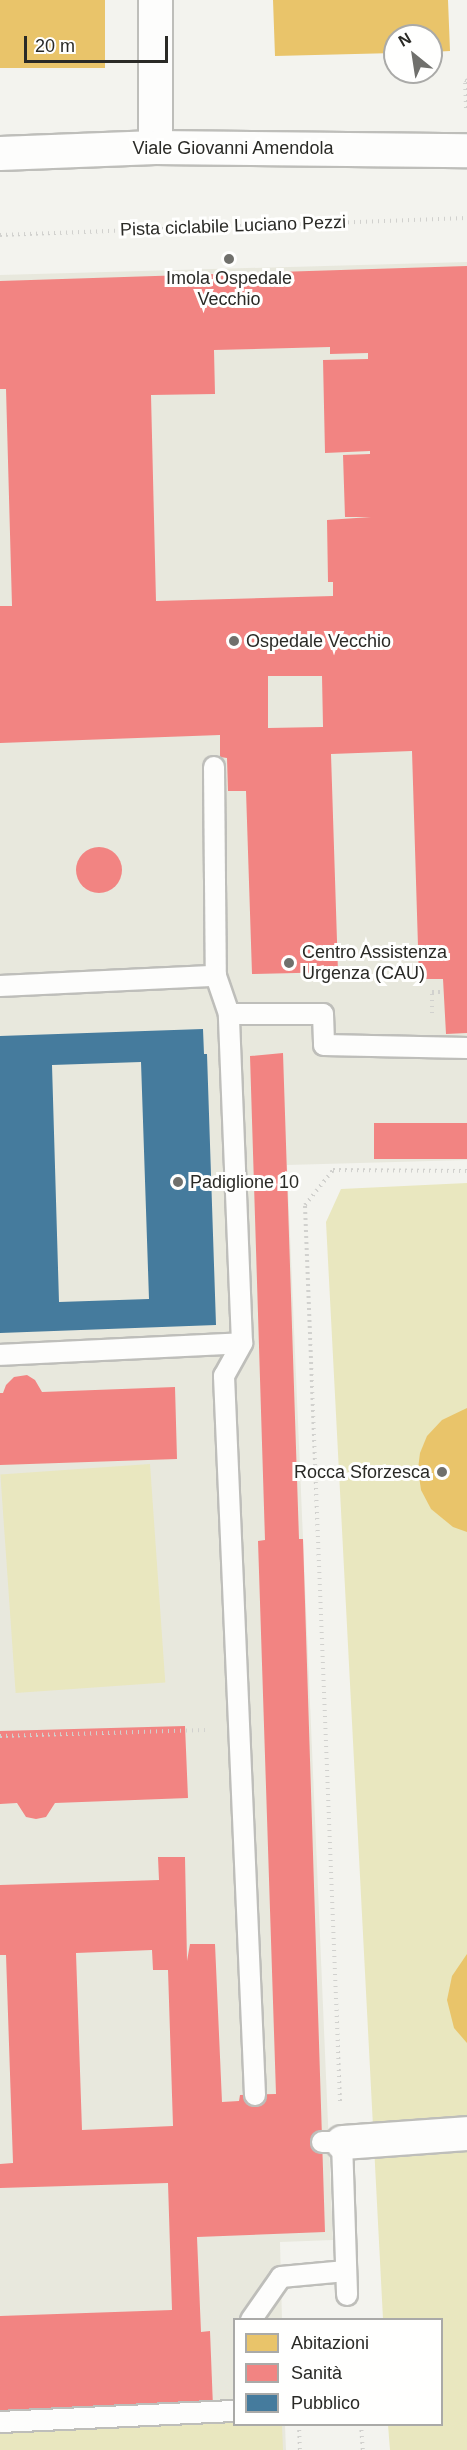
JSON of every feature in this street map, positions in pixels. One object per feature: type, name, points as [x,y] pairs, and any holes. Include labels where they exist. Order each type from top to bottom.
[{"type":"street","points":[[155,0],[155,147]]},
{"type":"street","name":"Viale Giovanni Amendola","points":[[0,153],[155,147],[467,150]]},
{"type":"street","points":[[332,2142],[467,2133]]},
{"type":"lane","points":[[214,767],[216,976],[229,1014],[242,1343],[224,1376],[255,2095]]},
{"type":"lane","points":[[0,986],[216,976]]},
{"type":"lane","points":[[229,1014],[323,1014],[324,1045],[467,1048]]},
{"type":"lane","points":[[0,1355],[242,1343]]},
{"type":"lane","points":[[332,2142],[347,2295]]},
{"type":"lane","points":[[252,2318],[281,2277],[346,2271]]},
{"type":"lane","points":[[0,2422],[233,2411]]},
{"type":"path","points":[[466,110],[465,80],[467,81]]},
{"type":"path","name":"Pista ciclabile Luciano Pezzi","points":[[0,235],[467,218]]},
{"type":"path","points":[[332,2142],[305,1205],[333,1170],[467,1171]]},
{"type":"path","points":[[0,1736],[186,1730]]},
{"type":"path","points":[[299,2426],[300,2450]]},
{"type":"path","points":[[361,2426],[363,2450]]},
{"type":"shaded area","points":[[467,262],[467,1160],[287,1165],[333,2240],[280,2242],[282,2318],[233,2318],[233,2426],[285,2426],[286,2450],[0,2450],[0,275]]},
{"type":"shaded area","points":[[467,1183],[467,2450],[390,2450],[388,2426],[443,2426],[443,2318],[383,2318],[326,1222],[341,1189]]},
{"type":"shaded area","points":[[150,1464],[165,1682],[16,1693],[0,1474]]},
{"type":"shaded area","points":[[233,2416],[233,2426],[282,2426],[283,2450],[0,2450],[0,2426]]},
{"type":"building: Abitazioni","points":[[0,0],[105,0],[105,68],[0,68]]},
{"type":"building: Abitazioni","points":[[273,0],[448,0],[450,51],[443,51],[443,24],[383,24],[383,53],[275,56]]},
{"type":"building: Abitazioni","name":"Rocca Sforzesca","points":[[467,1408],[467,1532],[453,1527],[431,1509],[421,1490],[418,1469],[420,1453],[427,1436],[442,1420]]},
{"type":"building: Abitazioni","points":[[467,1954],[467,2043],[454,2028],[447,2000],[452,1976]]},
{"type":"building: Sanità","name":"Ospedale Vecchio","points":[[467,266],[467,1033],[446,1034],[443,979],[419,979],[412,751],[331,754],[338,972],[252,974],[246,791],[228,791],[227,758],[220,757],[220,735],[0,743],[0,606],[12,606],[6,389],[0,389],[0,281]],"holes":[[[330,347],[330,354],[368,353],[368,359],[323,360],[325,453],[370,451],[370,454],[343,455],[345,517],[371,517],[327,520],[328,582],[333,582],[333,596],[156,601],[151,395],[215,394],[214,350]],[[268,676],[322,676],[323,727],[268,728]]]},
{"type":"building: Sanità","points":[[99,847],[115,854],[122,870],[115,886],[99,893],[83,886],[76,870],[83,854]]},
{"type":"building: Sanità","points":[[283,1053],[299,1539],[303,1539],[325,2232],[197,2237],[201,2332],[210,2331],[213,2407],[0,2414],[0,2316],[172,2310],[168,2183],[0,2188],[0,2164],[13,2163],[6,1955],[0,1955],[0,1885],[159,1880],[158,1857],[185,1857],[187,1961],[190,1944],[215,1944],[222,2102],[239,2101],[240,2095],[276,2094],[258,1541],[265,1540],[250,1056]],"holes":[[[152,1950],[153,1970],[168,1970],[173,2126],[82,2130],[76,1953]]]},
{"type":"building: Sanità","points":[[374,1123],[467,1123],[467,1159],[374,1159]]},
{"type":"building: Sanità","points":[[27,1375],[35,1380],[42,1392],[175,1387],[177,1459],[0,1465],[0,1393],[3,1393],[6,1385],[14,1377]]},
{"type":"building: Sanità","points":[[185,1726],[188,1798],[55,1803],[46,1817],[36,1819],[26,1817],[17,1803],[0,1804],[0,1731]]},
{"type":"building: Pubblico","name":"Padiglione 10","points":[[203,1029],[204,1054],[207,1054],[216,1325],[0,1333],[0,1036]],"holes":[[[141,1062],[149,1299],[59,1302],[52,1065]]]},
{"type":"place","name":"Imola Ospedale Vecchio","points":[[229,259]]},
{"type":"place","name":"Ospedale Vecchio","points":[[234,641]]},
{"type":"place","name":"Centro Assistenza Urgenza (CAU)","points":[[289,963]]},
{"type":"place","name":"Padiglione 10","points":[[178,1182]]},
{"type":"place","name":"Rocca Sforzesca","points":[[442,1472]]}]
